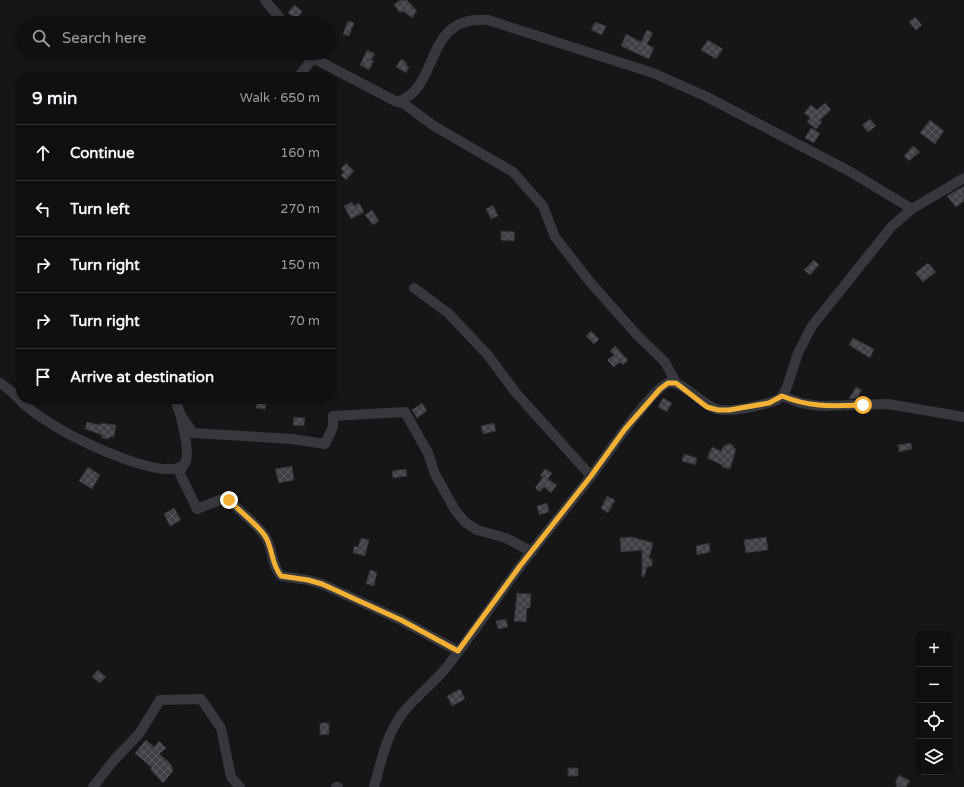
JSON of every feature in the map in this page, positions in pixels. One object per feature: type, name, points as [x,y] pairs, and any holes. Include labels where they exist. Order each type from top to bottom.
[{"type":"street","points":[[265,0],[278,16]]},
{"type":"street","points":[[397,102],[408,99],[421,82],[446,32],[456,25],[474,19],[488,20],[653,73],[705,96],[849,171],[912,209]]},
{"type":"street","points":[[301,72],[309,60]]},
{"type":"street","points":[[318,60],[397,102],[403,103],[434,126],[513,172],[543,206],[555,237],[590,282],[638,336],[665,362],[676,383],[707,407],[718,410],[729,410],[769,403],[782,396],[798,353],[812,326],[892,226],[912,209],[964,178]]},
{"type":"street","points":[[414,288],[448,313],[487,354],[516,393],[591,476]]},
{"type":"street","points":[[0,383],[8,387],[16,395]]},
{"type":"street","points":[[374,787],[388,740],[395,724],[412,701],[444,669],[625,429],[651,399],[668,383],[676,383]]},
{"type":"street","points":[[782,396],[801,404],[888,404],[964,418]]},
{"type":"street","points":[[24,404],[56,428],[101,449],[133,462],[158,469],[172,470],[182,466],[186,462],[186,451],[180,414],[177,404]]},
{"type":"street","points":[[180,414],[193,433],[292,439],[325,444],[333,427],[333,416],[405,412],[428,453],[435,474],[464,522],[477,530],[506,538],[532,552]]},
{"type":"street","points":[[182,466],[180,474],[197,509],[225,498],[229,500],[264,535],[268,543],[274,565],[281,576],[308,580],[322,584],[401,620],[458,651]]},
{"type":"street","points":[[93,787],[114,760],[139,734],[160,700],[201,699],[221,728],[231,777],[240,787]]},
{"type":"building","points":[[400,0],[407,0],[417,11],[412,18],[403,11],[400,13],[394,5]]},
{"type":"building","points":[[294,5],[302,11],[299,16],[292,16],[288,13]]},
{"type":"building","points":[[915,17],[922,25],[916,30],[909,22]]},
{"type":"building","points":[[348,21],[354,23],[349,36],[343,34]]},
{"type":"building","points":[[595,22],[606,26],[602,35],[591,30]]},
{"type":"building","points":[[647,30],[653,33],[647,44],[654,48],[649,59],[621,46],[626,34],[641,42]]},
{"type":"building","points":[[708,40],[723,49],[716,59],[701,50]]},
{"type":"building","points":[[367,50],[375,54],[371,60],[374,61],[369,70],[360,65]]},
{"type":"building","points":[[401,59],[407,63],[406,65],[409,67],[406,73],[396,67]]},
{"type":"building","points":[[825,103],[831,110],[820,120],[822,122],[816,129],[807,122],[810,118],[804,113],[811,105],[817,110]]},
{"type":"building","points":[[870,119],[876,126],[868,132],[862,125]]},
{"type":"building","points":[[930,120],[944,131],[935,144],[920,133]]},
{"type":"building","points":[[811,128],[820,133],[814,143],[805,138]]},
{"type":"building","points":[[913,146],[920,152],[909,161],[904,156]]},
{"type":"building","points":[[346,163],[354,171],[346,180],[341,175],[344,172],[341,169]]},
{"type":"building","points":[[964,186],[964,201],[956,207],[947,196]]},
{"type":"building","points":[[352,202],[354,206],[359,203],[364,212],[351,219],[344,206]]},
{"type":"building","points":[[493,205],[498,216],[491,219],[486,209]]},
{"type":"building","points":[[372,210],[379,221],[373,225],[365,215]]},
{"type":"building","points":[[501,231],[515,232],[514,241],[501,240]]},
{"type":"building","points":[[814,260],[819,265],[810,275],[804,270]]},
{"type":"building","points":[[928,263],[936,272],[923,282],[915,273]]},
{"type":"building","points":[[591,331],[599,339],[594,344],[586,336]]},
{"type":"building","points":[[853,338],[874,349],[870,358],[849,345]]},
{"type":"building","points":[[615,346],[628,360],[623,365],[620,362],[614,367],[607,360],[614,355],[610,351]]},
{"type":"building","points":[[856,387],[862,390],[857,398],[849,399]]},
{"type":"building","points":[[663,398],[672,403],[667,412],[658,407]]},
{"type":"building","points":[[422,403],[427,411],[417,418],[412,410]]},
{"type":"building","points":[[257,404],[266,404],[265,409],[256,408]]},
{"type":"building","points":[[294,417],[305,418],[304,426],[293,425]]},
{"type":"building","points":[[87,422],[100,425],[100,423],[116,425],[114,437],[109,437],[109,439],[102,438],[102,435],[85,429]]},
{"type":"building","points":[[494,423],[496,431],[483,434],[481,426]]},
{"type":"building","points":[[728,443],[736,449],[730,469],[722,467],[722,465],[707,458],[712,447],[721,451],[724,445],[726,446]]},
{"type":"building","points":[[911,443],[912,449],[899,452],[898,445]]},
{"type":"building","points":[[684,454],[697,458],[695,465],[682,461]]},
{"type":"building","points":[[292,466],[294,480],[279,483],[275,469]]},
{"type":"building","points":[[88,467],[100,475],[92,489],[79,481]]},
{"type":"building","points":[[406,469],[407,476],[393,478],[392,471]]},
{"type":"building","points":[[545,469],[552,473],[548,479],[557,485],[551,493],[544,487],[540,492],[535,488],[543,477],[540,476]]},
{"type":"building","points":[[607,496],[615,500],[608,513],[601,508]]},
{"type":"building","points":[[547,503],[549,512],[539,515],[537,506]]},
{"type":"building","points":[[174,508],[181,520],[170,526],[164,514]]},
{"type":"building","points":[[632,537],[653,543],[649,559],[652,559],[652,566],[647,567],[644,577],[642,577],[642,550],[621,552],[620,538]]},
{"type":"building","points":[[766,537],[768,550],[746,553],[744,540]]},
{"type":"building","points":[[361,538],[369,540],[365,556],[353,553],[354,546],[358,547]]},
{"type":"building","points":[[709,543],[710,552],[697,555],[696,546]]},
{"type":"building","points":[[370,570],[377,572],[374,586],[366,584]]},
{"type":"building","points":[[517,593],[531,594],[530,608],[527,608],[526,622],[514,621]]},
{"type":"building","points":[[506,619],[508,627],[498,629],[496,621]]},
{"type":"building","points":[[98,670],[106,677],[100,683],[92,677]]},
{"type":"building","points":[[460,689],[465,699],[452,706],[447,696]]},
{"type":"building","points":[[320,723],[329,723],[329,734],[320,735]]},
{"type":"building","points":[[146,740],[154,747],[159,741],[166,748],[159,754],[171,764],[173,771],[163,783],[150,769],[152,768],[135,753]]},
{"type":"building","points":[[568,768],[578,768],[578,776],[568,776]]},
{"type":"building","points":[[899,775],[910,781],[906,787],[896,787],[897,784],[895,782]]},
{"type":"route","points":[[229,500],[264,535],[272,554],[274,565],[281,576],[308,580],[322,584],[377,608],[458,651],[520,566],[591,476],[625,429],[660,389],[668,383],[676,383],[684,387],[707,407],[718,410],[729,410],[769,403],[782,396],[801,404],[820,406],[863,405]]}]
